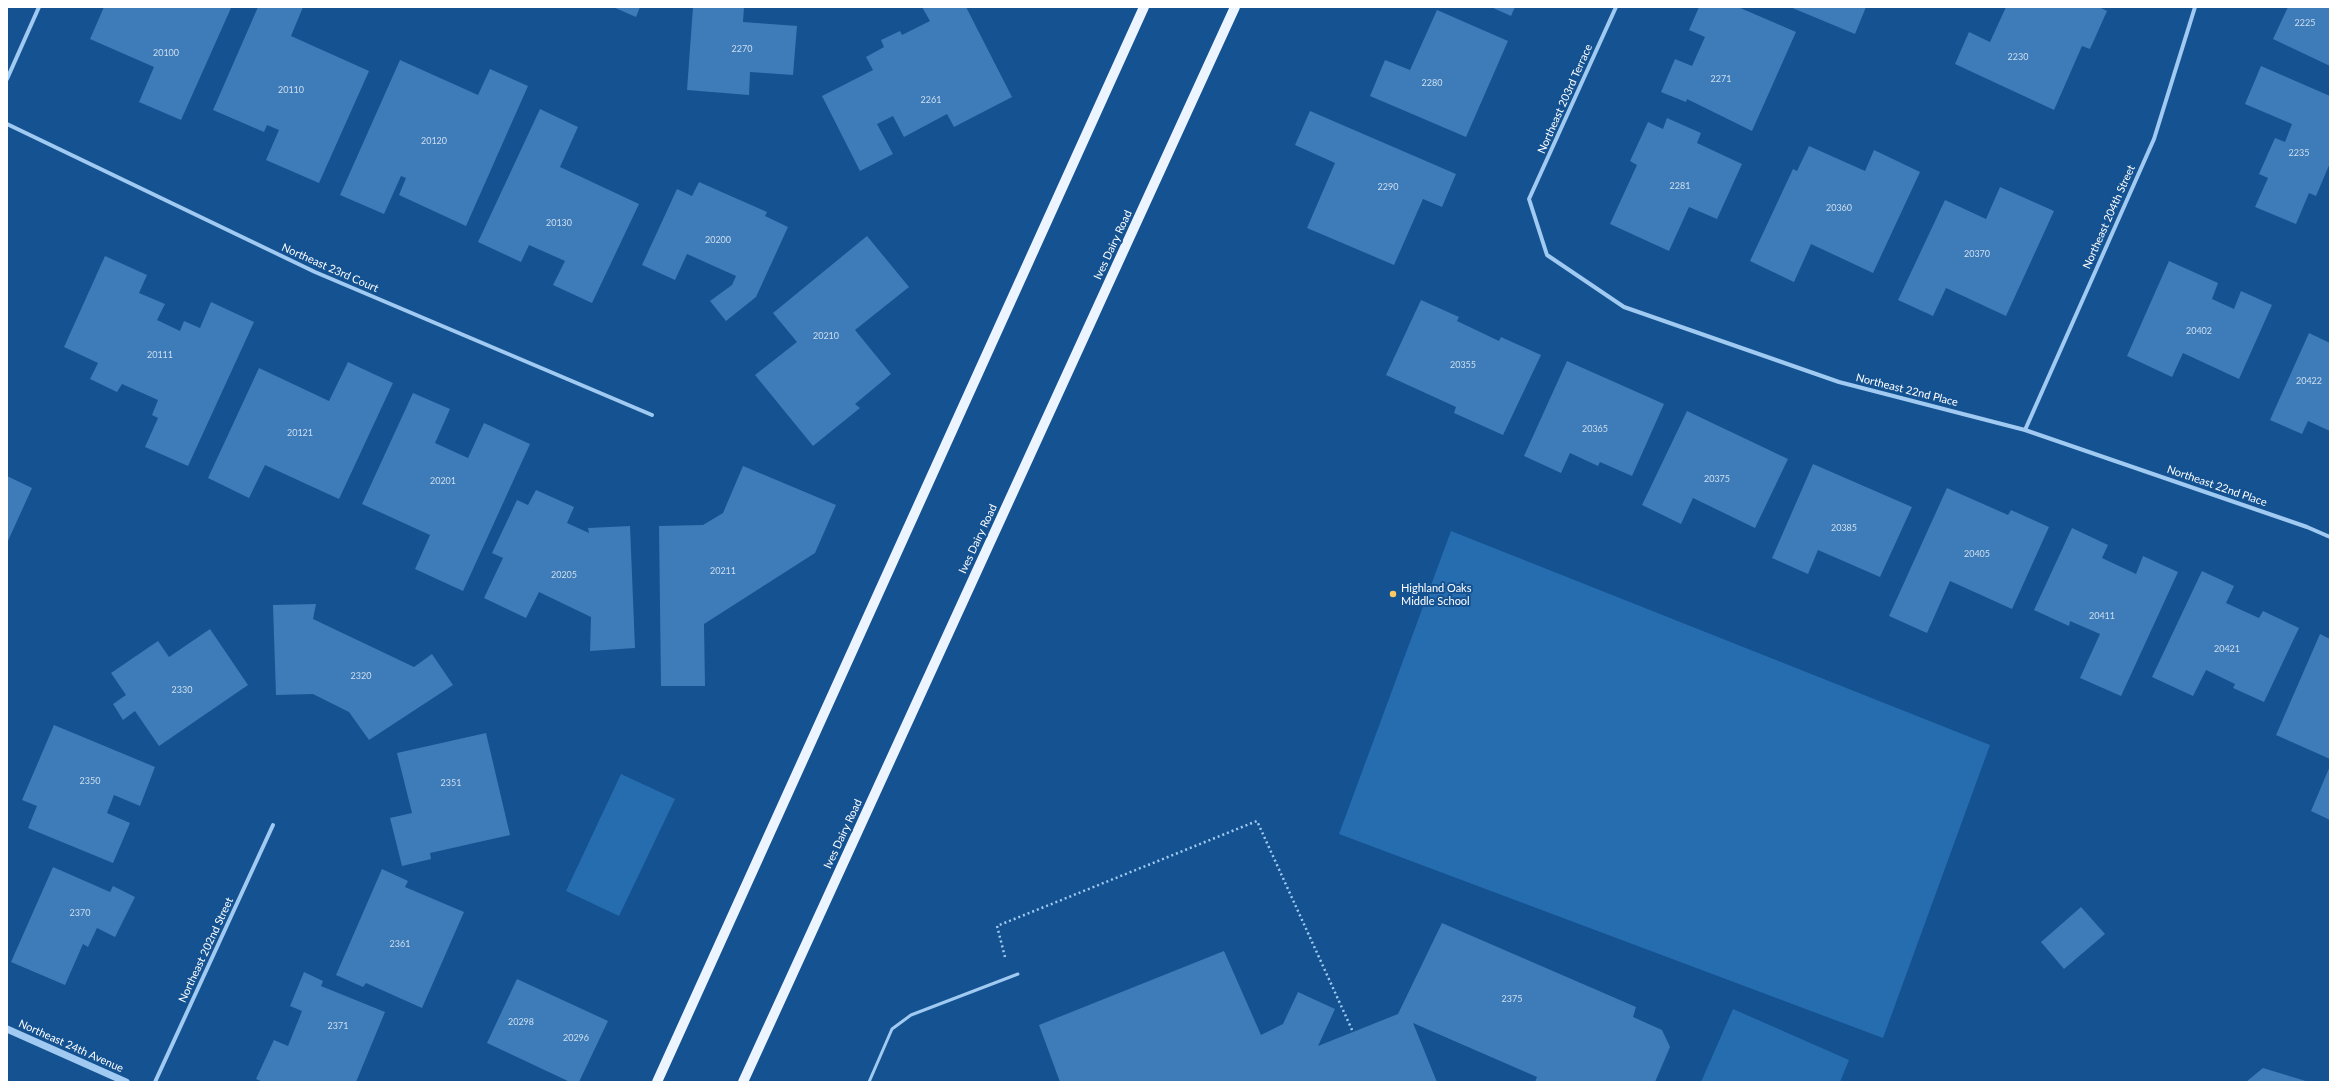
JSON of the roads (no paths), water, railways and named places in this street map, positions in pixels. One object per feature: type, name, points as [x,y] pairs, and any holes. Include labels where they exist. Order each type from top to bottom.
[{"type":"main road","points":[[657,1082],[1144,7]]},
{"type":"main road","name":"Ives Dairy Road","points":[[743,1082],[1235,7]]},
{"type":"street","points":[[7,79],[39,7]]},
{"type":"street","name":"Northeast 203rd Terrace","points":[[1530,199],[1616,7]]},
{"type":"street","name":"Northeast 204th Street","points":[[2025,430],[2154,139],[2195,7]]},
{"type":"street","name":"Northeast 23rd Court","points":[[7,124],[315,272],[652,415]]},
{"type":"street","name":"Northeast 22nd Place","points":[[1530,199],[1547,256],[1624,307],[1839,382],[2025,430],[2307,527],[2330,537]]},
{"type":"street","name":"Northeast 202nd Street","points":[[155,1082],[273,825]]},
{"type":"street","name":"Northeast 24th Avenue","points":[[7,1029],[126,1082]]},
{"type":"lane","points":[[869,1082],[892,1029],[911,1015],[1011,978],[1018,974]]},
{"type":"place","name":"Highland Oaks Middle School","points":[[1393,594]]}]
